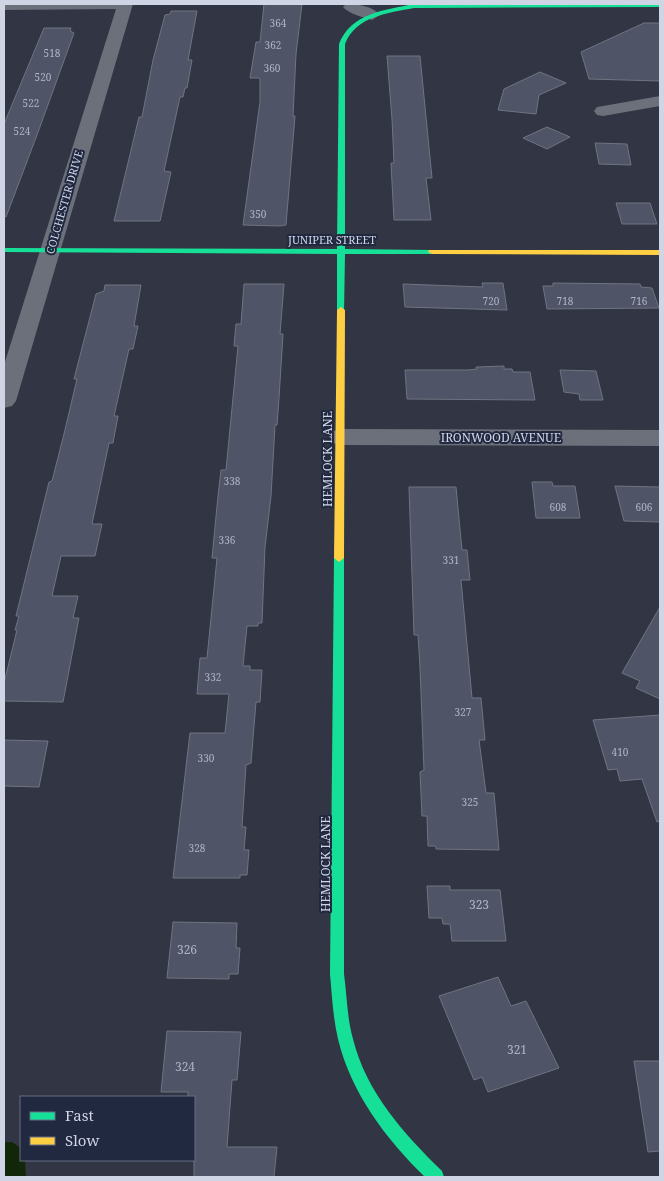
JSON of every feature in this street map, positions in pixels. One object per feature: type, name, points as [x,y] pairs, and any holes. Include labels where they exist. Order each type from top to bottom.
[{"type":"street","points":[[4,4],[124,4]]},
{"type":"street","name":"COLCHESTER DRIVE","points":[[4,401],[124,4]]},
{"type":"street","name":"HEMLOCK LANE","points":[[436,1177],[410,1154],[380,1116],[353,1065],[342,1024],[337,974],[342,437],[341,49],[344,37],[349,31],[372,15],[401,7],[427,5],[660,5]]},
{"type":"street","points":[[351,7],[372,15]]},
{"type":"street","points":[[603,111],[660,101]]},
{"type":"street","name":"JUNIPER STREET","points":[[4,250],[660,253]]},
{"type":"street","name":"IRONWOOD AVENUE","points":[[342,437],[660,438]]},
{"type":"shaded area","points":[[4,1142],[12,1142],[20,1147],[20,1161],[25,1161],[26,1177],[4,1177]]},
{"type":"building","points":[[264,4],[302,4],[296,54],[293,116],[295,116],[286,225],[280,226],[243,225],[260,102],[260,78],[250,78],[256,42],[260,42]]},
{"type":"building","points":[[171,11],[197,11],[188,60],[192,60],[187,88],[185,88],[183,97],[180,97],[164,171],[171,172],[160,221],[114,221],[139,117],[142,117],[153,60],[165,15],[170,14]]},
{"type":"building","points":[[644,23],[660,23],[660,81],[589,79],[581,52]]},
{"type":"building","points":[[44,28],[71,28],[70,31],[74,33],[6,217],[4,216],[4,124]]},
{"type":"building","points":[[387,56],[420,56],[432,178],[426,178],[431,220],[394,220],[391,163],[394,163]]},
{"type":"building","points":[[540,72],[566,83],[539,95],[536,114],[498,110],[504,89]]},
{"type":"building","points":[[547,127],[570,137],[547,149],[523,138]]},
{"type":"building","points":[[595,143],[627,144],[631,165],[599,164]]},
{"type":"building","points":[[616,203],[650,203],[657,224],[622,224]]},
{"type":"building","points":[[482,283],[503,283],[507,310],[405,307],[403,284],[483,287]]},
{"type":"building","points":[[553,283],[640,284],[641,287],[652,288],[659,308],[547,309],[543,286],[553,286]]},
{"type":"building","points":[[244,284],[284,284],[280,334],[283,334],[279,398],[265,547],[262,623],[258,623],[258,626],[247,626],[243,666],[250,666],[250,670],[262,670],[260,702],[256,702],[251,763],[246,765],[242,827],[246,827],[244,850],[249,850],[247,875],[240,875],[240,878],[173,878],[190,733],[225,733],[229,694],[197,694],[200,658],[207,658],[217,558],[212,558],[218,496],[221,470],[226,470],[238,346],[234,346],[236,324],[241,324]]},
{"type":"building","points":[[105,285],[141,285],[134,326],[138,326],[133,349],[129,349],[114,416],[118,416],[113,443],[109,443],[92,524],[102,524],[95,556],[61,556],[52,596],[78,596],[73,618],[79,618],[63,702],[4,701],[4,683],[19,616],[16,616],[49,482],[52,481],[64,434],[77,379],[74,379],[96,294],[104,291]]},
{"type":"building","points":[[504,366],[504,369],[512,369],[513,372],[530,372],[535,400],[407,399],[405,370],[468,370],[477,369],[476,367]]},
{"type":"building","points":[[560,370],[596,371],[603,400],[580,400],[579,394],[564,392]]},
{"type":"building","points":[[532,482],[552,482],[553,486],[575,486],[580,518],[536,518]]},
{"type":"building","points":[[615,486],[660,487],[660,522],[624,521]]},
{"type":"building","points":[[409,487],[456,487],[462,550],[467,550],[470,580],[461,580],[472,698],[481,698],[485,740],[479,740],[486,793],[494,793],[499,850],[436,849],[436,846],[428,846],[427,816],[422,816],[420,772],[424,770],[420,667],[418,635],[414,635]]},
{"type":"building","points":[[660,607],[660,699],[636,688],[640,681],[622,673]]},
{"type":"building","points":[[660,715],[660,821],[657,822],[642,779],[620,781],[617,769],[608,770],[593,720]]},
{"type":"building","points":[[4,740],[48,741],[39,787],[4,786]]},
{"type":"building","points":[[427,886],[450,886],[450,890],[500,890],[506,941],[452,941],[450,924],[443,924],[442,918],[429,918]]},
{"type":"building","points":[[173,922],[237,923],[236,948],[240,948],[238,974],[229,974],[229,979],[167,978]]},
{"type":"building","points":[[498,977],[511,1006],[526,1001],[559,1068],[488,1092],[482,1077],[474,1080],[439,996]]},
{"type":"building","points":[[167,1031],[241,1032],[237,1080],[232,1080],[227,1147],[277,1147],[274,1177],[194,1177],[195,1096],[188,1096],[188,1092],[161,1092]]},
{"type":"building","points":[[634,1061],[660,1061],[660,1151],[648,1152]]},
{"type":"traffic: fast","points":[[341,310],[342,44],[346,34],[361,20],[382,12],[414,6],[660,5]]},
{"type":"traffic: fast","points":[[4,250],[432,252]]},
{"type":"traffic: fast","points":[[339,558],[337,974],[340,1010],[347,1046],[371,1101],[395,1133],[436,1177]]},
{"type":"traffic: slow","points":[[432,252],[660,253]]},
{"type":"traffic: slow","points":[[339,558],[341,310]]}]
